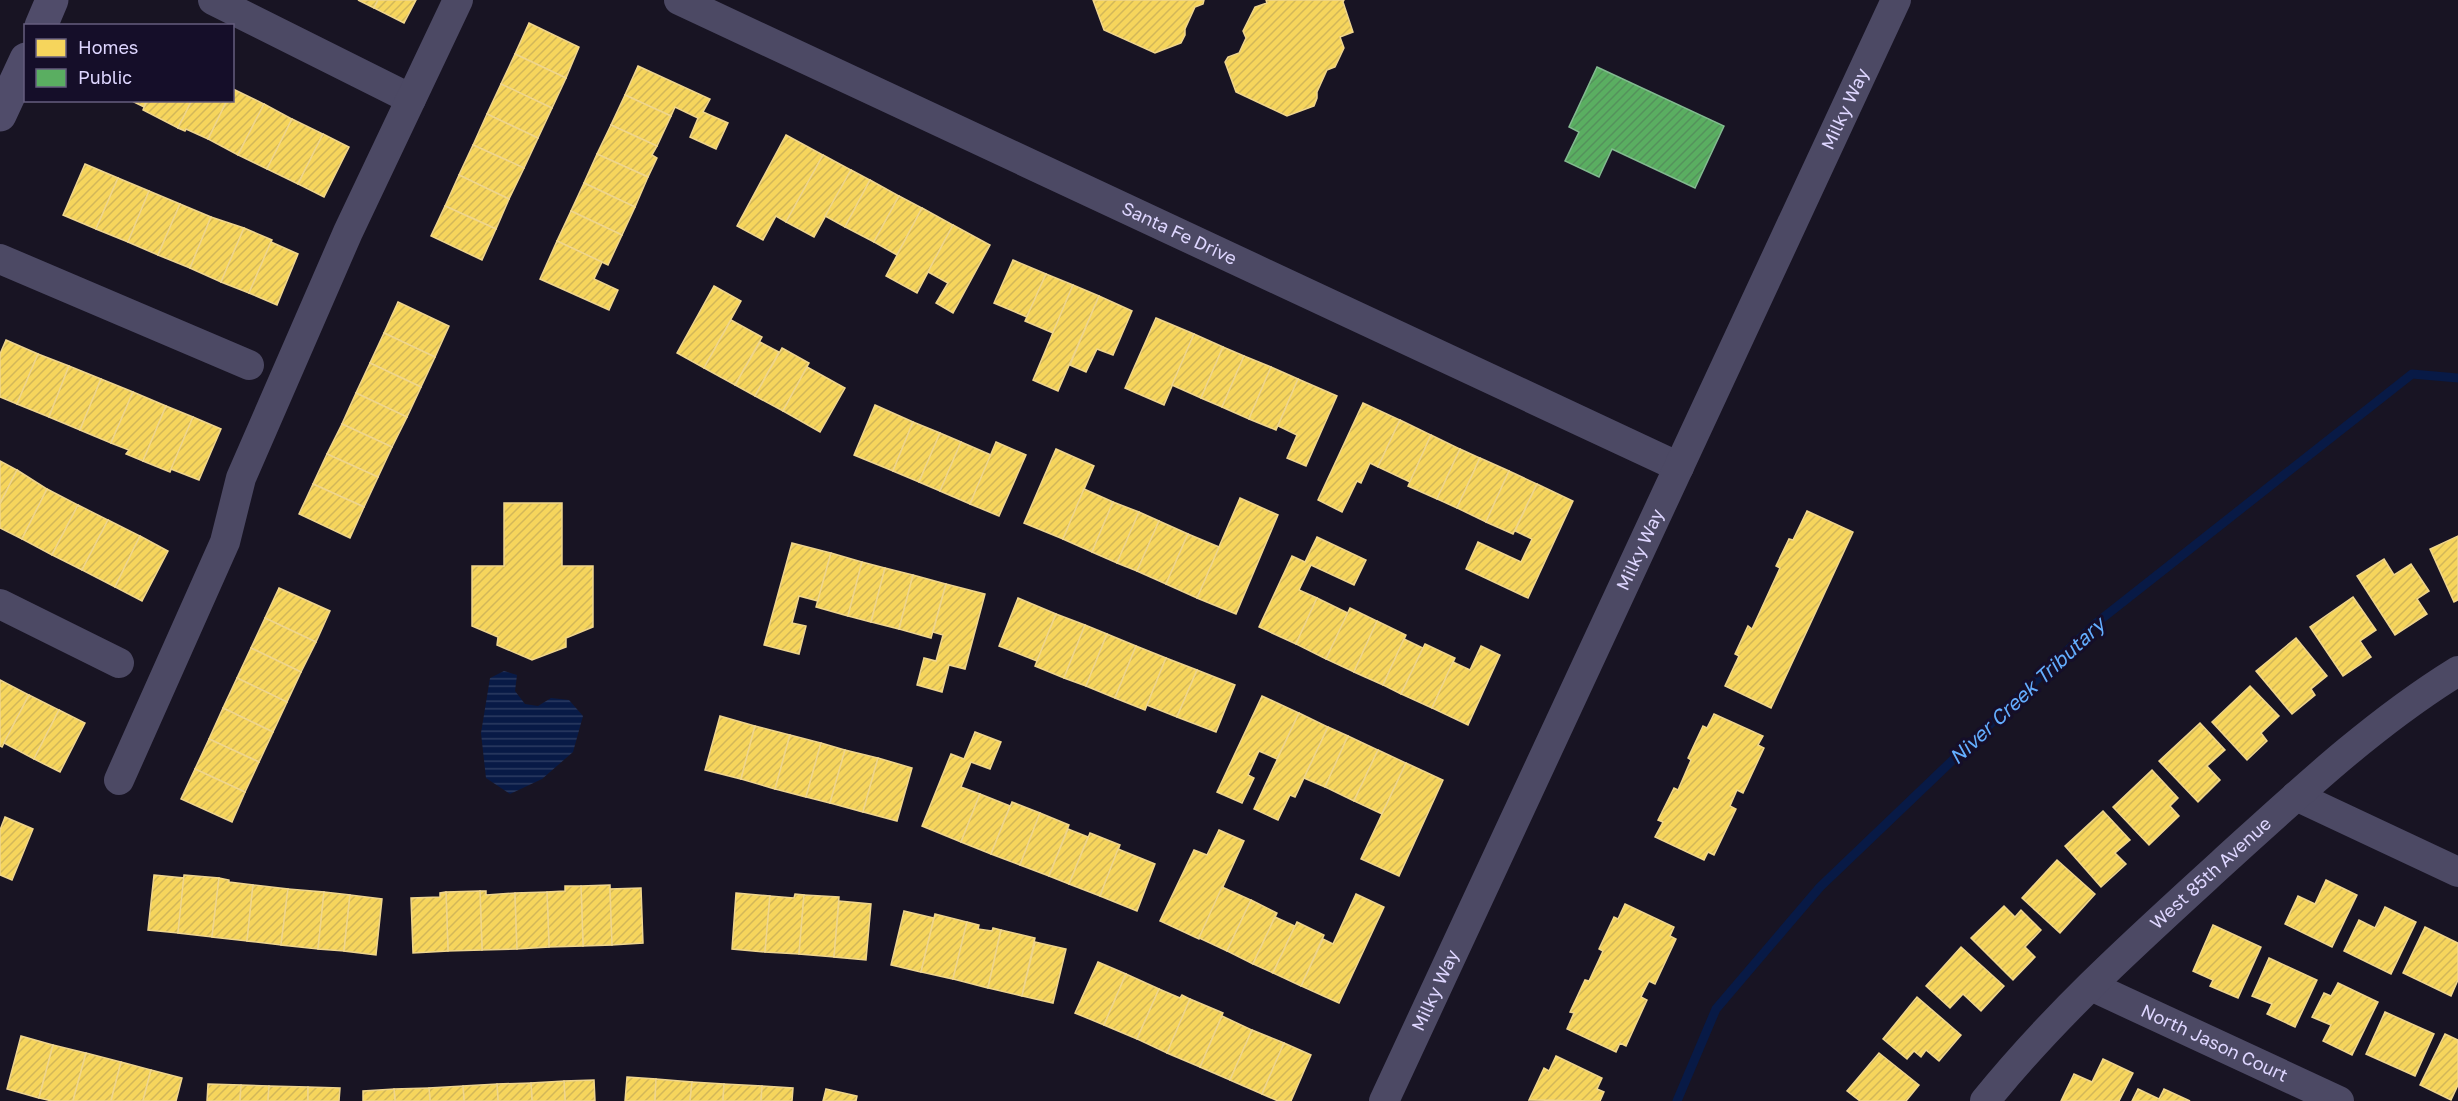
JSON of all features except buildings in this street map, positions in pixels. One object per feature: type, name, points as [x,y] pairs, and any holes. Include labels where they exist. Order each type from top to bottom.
[{"type":"main road","points":[[42,24],[52,0]]},
{"type":"main road","points":[[0,115],[24,63]]},
{"type":"street","points":[[213,0],[411,99]]},
{"type":"street","points":[[119,780],[225,542],[241,478],[348,232],[458,0]]},
{"type":"street","name":"Santa Fe Drive","points":[[679,0],[1679,467]]},
{"type":"street","name":"Milky Way","points":[[1384,1101],[1896,0]]},
{"type":"street","points":[[0,259],[249,365]]},
{"type":"street","points":[[0,604],[119,663]]},
{"type":"street","name":"West 85th Avenue","points":[[1985,1101],[2044,1034],[2091,986],[2296,796],[2387,720],[2458,671]]},
{"type":"street","points":[[2296,796],[2458,872]]},
{"type":"street","name":"North Jason Court","points":[[2091,986],[2339,1101]]},
{"type":"water","points":[[504,671],[517,675],[515,691],[525,704],[538,706],[551,698],[569,700],[583,716],[573,752],[542,779],[510,794],[486,778],[481,733],[490,678]]},
{"type":"waterway","name":"Niver Creek Tributary","points":[[1677,1101],[1716,1009],[1820,887],[2095,624],[2412,374],[2458,378]]}]
